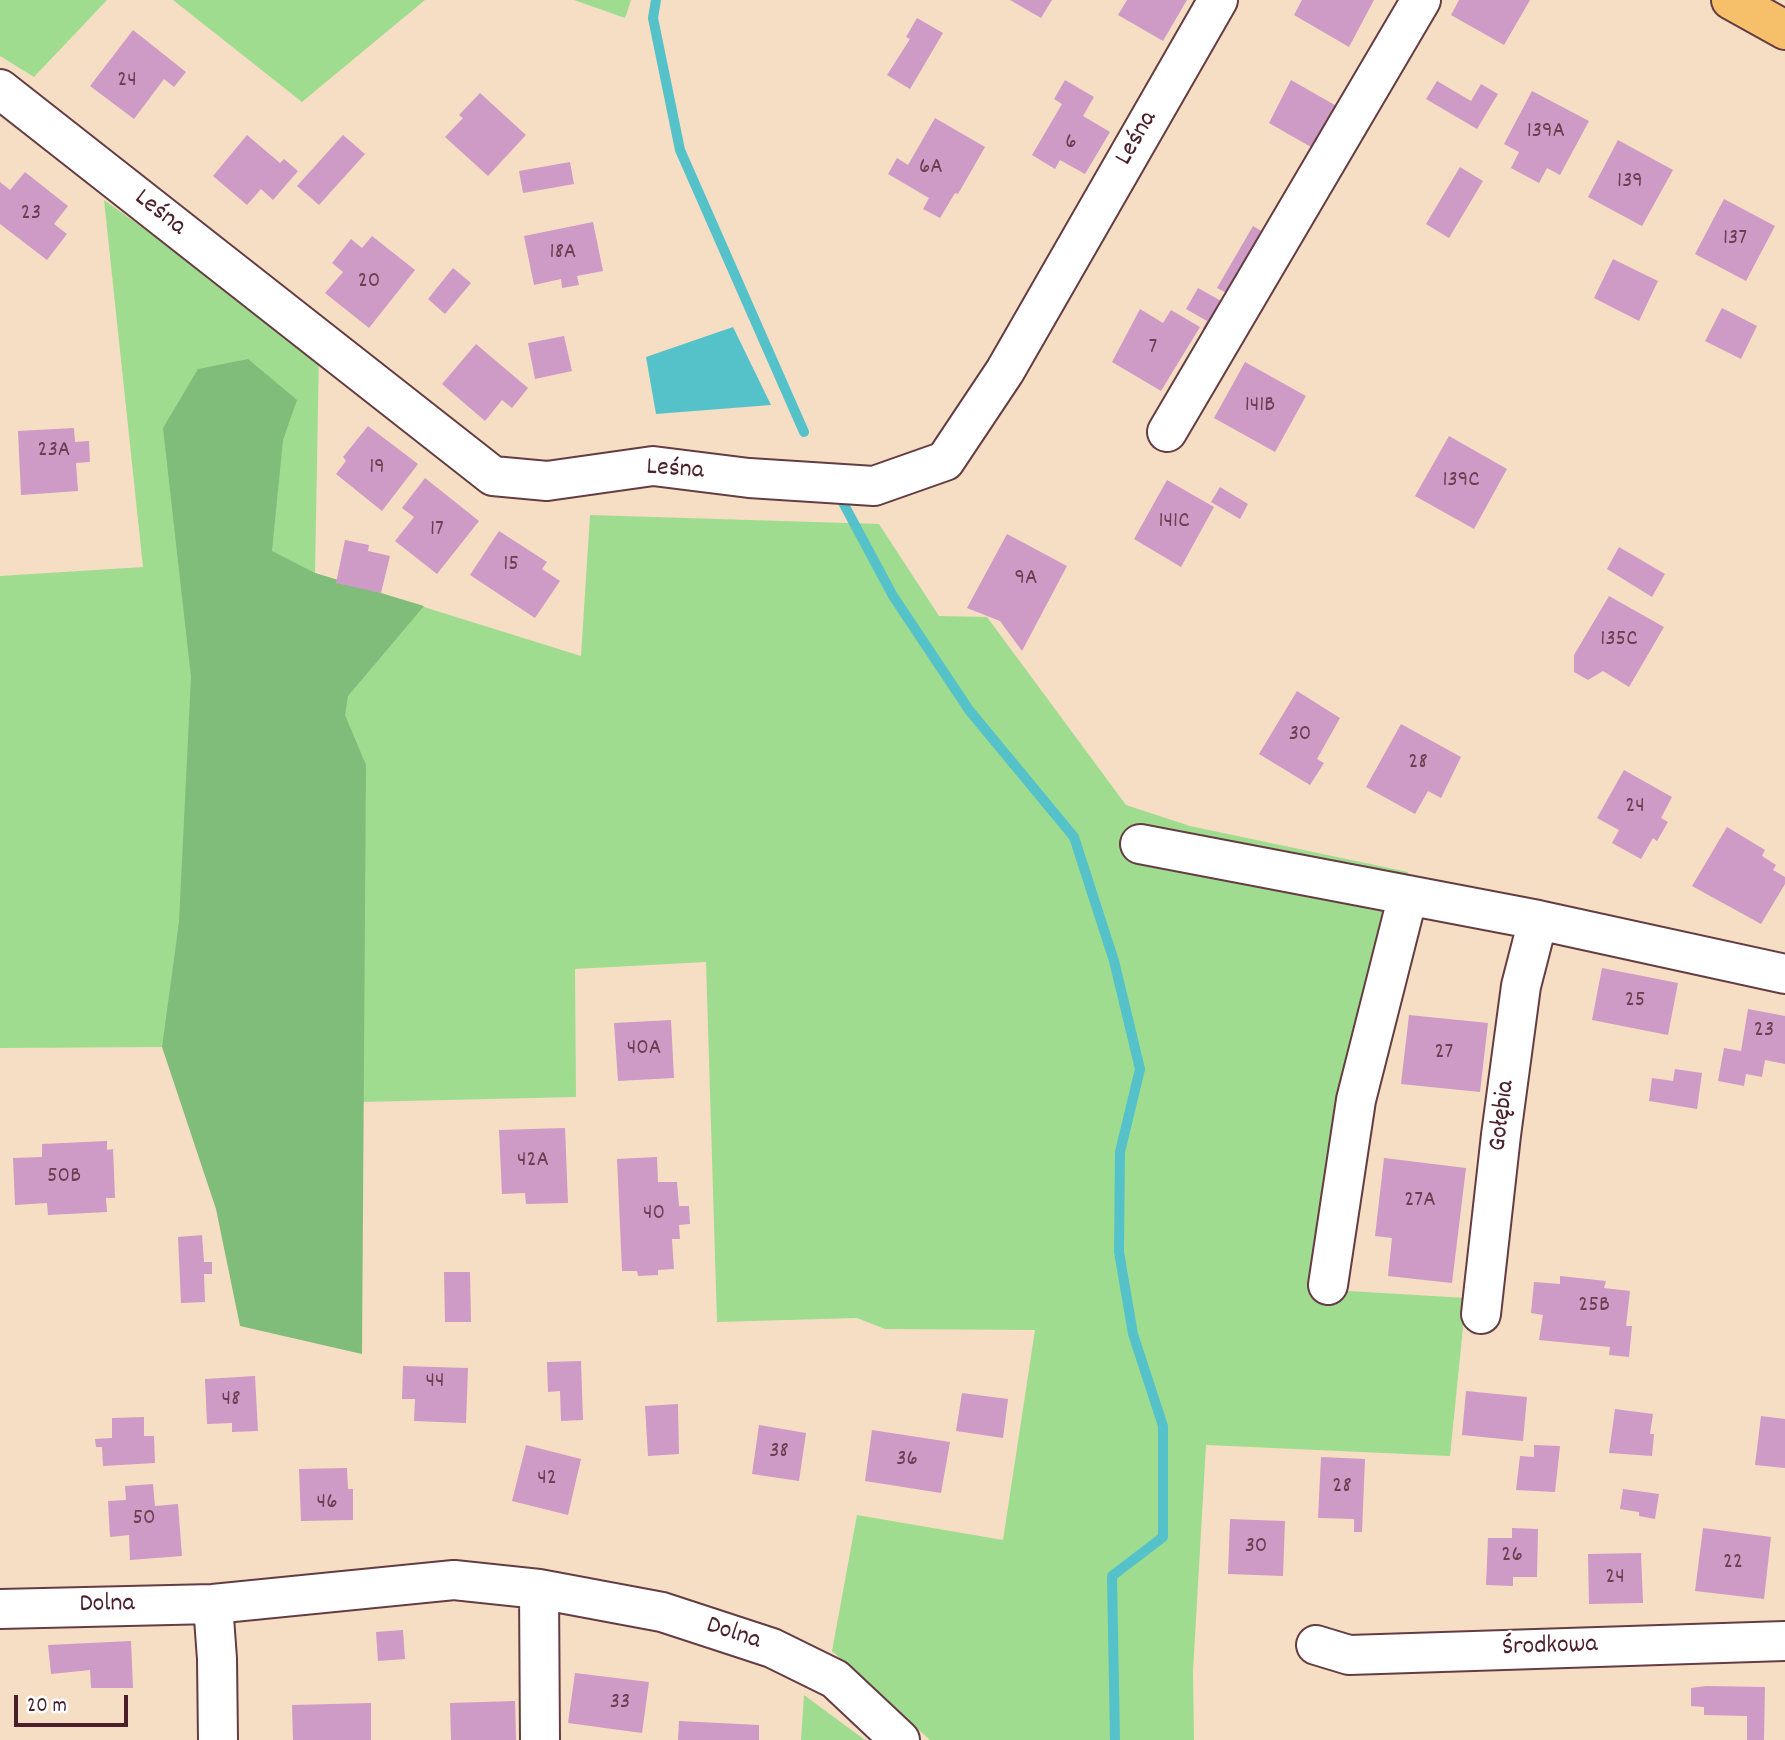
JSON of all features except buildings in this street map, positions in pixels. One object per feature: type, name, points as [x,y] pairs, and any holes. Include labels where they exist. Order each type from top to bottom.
[{"type":"main road","points":[[1731,0],[1785,30]]},
{"type":"street","name":"Leśna","points":[[0,89],[493,476],[547,481],[653,466],[748,478],[874,486],[944,461],[1005,371],[1218,0]]},
{"type":"street","points":[[1167,432],[1421,0]]},
{"type":"street","points":[[1140,844],[1538,920],[1785,974]]},
{"type":"street","points":[[1328,1285],[1356,1100],[1408,895]]},
{"type":"street","name":"Gołębia","points":[[1481,1314],[1521,986],[1538,920]]},
{"type":"street","name":"Dolna","points":[[0,1609],[213,1604],[454,1580],[539,1589],[662,1612],[772,1648],[835,1679],[900,1740]]},
{"type":"street","points":[[539,1589],[540,1740]]},
{"type":"street","points":[[213,1604],[218,1740]]},
{"type":"street","name":"Środkowa","points":[[1316,1645],[1349,1655],[1785,1641]]},
{"type":"green space","points":[[0,0],[107,0],[34,77],[0,56]]},
{"type":"green space","points":[[173,0],[425,0],[302,102]]},
{"type":"green space","points":[[574,0],[631,0],[625,18]]},
{"type":"green space","points":[[104,200],[319,353],[315,573],[581,656],[590,515],[879,524],[939,616],[987,617],[1126,805],[1190,826],[1408,872],[1350,1044],[1316,1289],[1466,1298],[1450,1456],[1206,1445],[1193,1671],[1194,1740],[930,1740],[832,1651],[857,1515],[1003,1540],[1035,1330],[885,1329],[857,1318],[717,1322],[706,962],[575,969],[576,1097],[361,1102],[162,1047],[0,1048],[0,576],[143,567]]},
{"type":"green space","points":[[248,359],[297,400],[283,440],[272,551],[315,573],[424,606],[348,696],[345,715],[366,765],[362,1354],[240,1326],[216,1209],[162,1047],[179,922],[191,677],[163,428],[198,369]]},
{"type":"green space","points":[[804,1695],[865,1740],[801,1740]]},
{"type":"water","points":[[733,327],[771,405],[656,414],[646,357]]},
{"type":"waterway","points":[[656,0],[653,18],[680,150],[804,432]]},
{"type":"waterway","points":[[840,497],[893,596],[969,710],[1074,837],[1114,961],[1140,1069],[1120,1152],[1119,1252],[1133,1334],[1163,1426],[1163,1537],[1112,1576],[1115,1740]]}]
